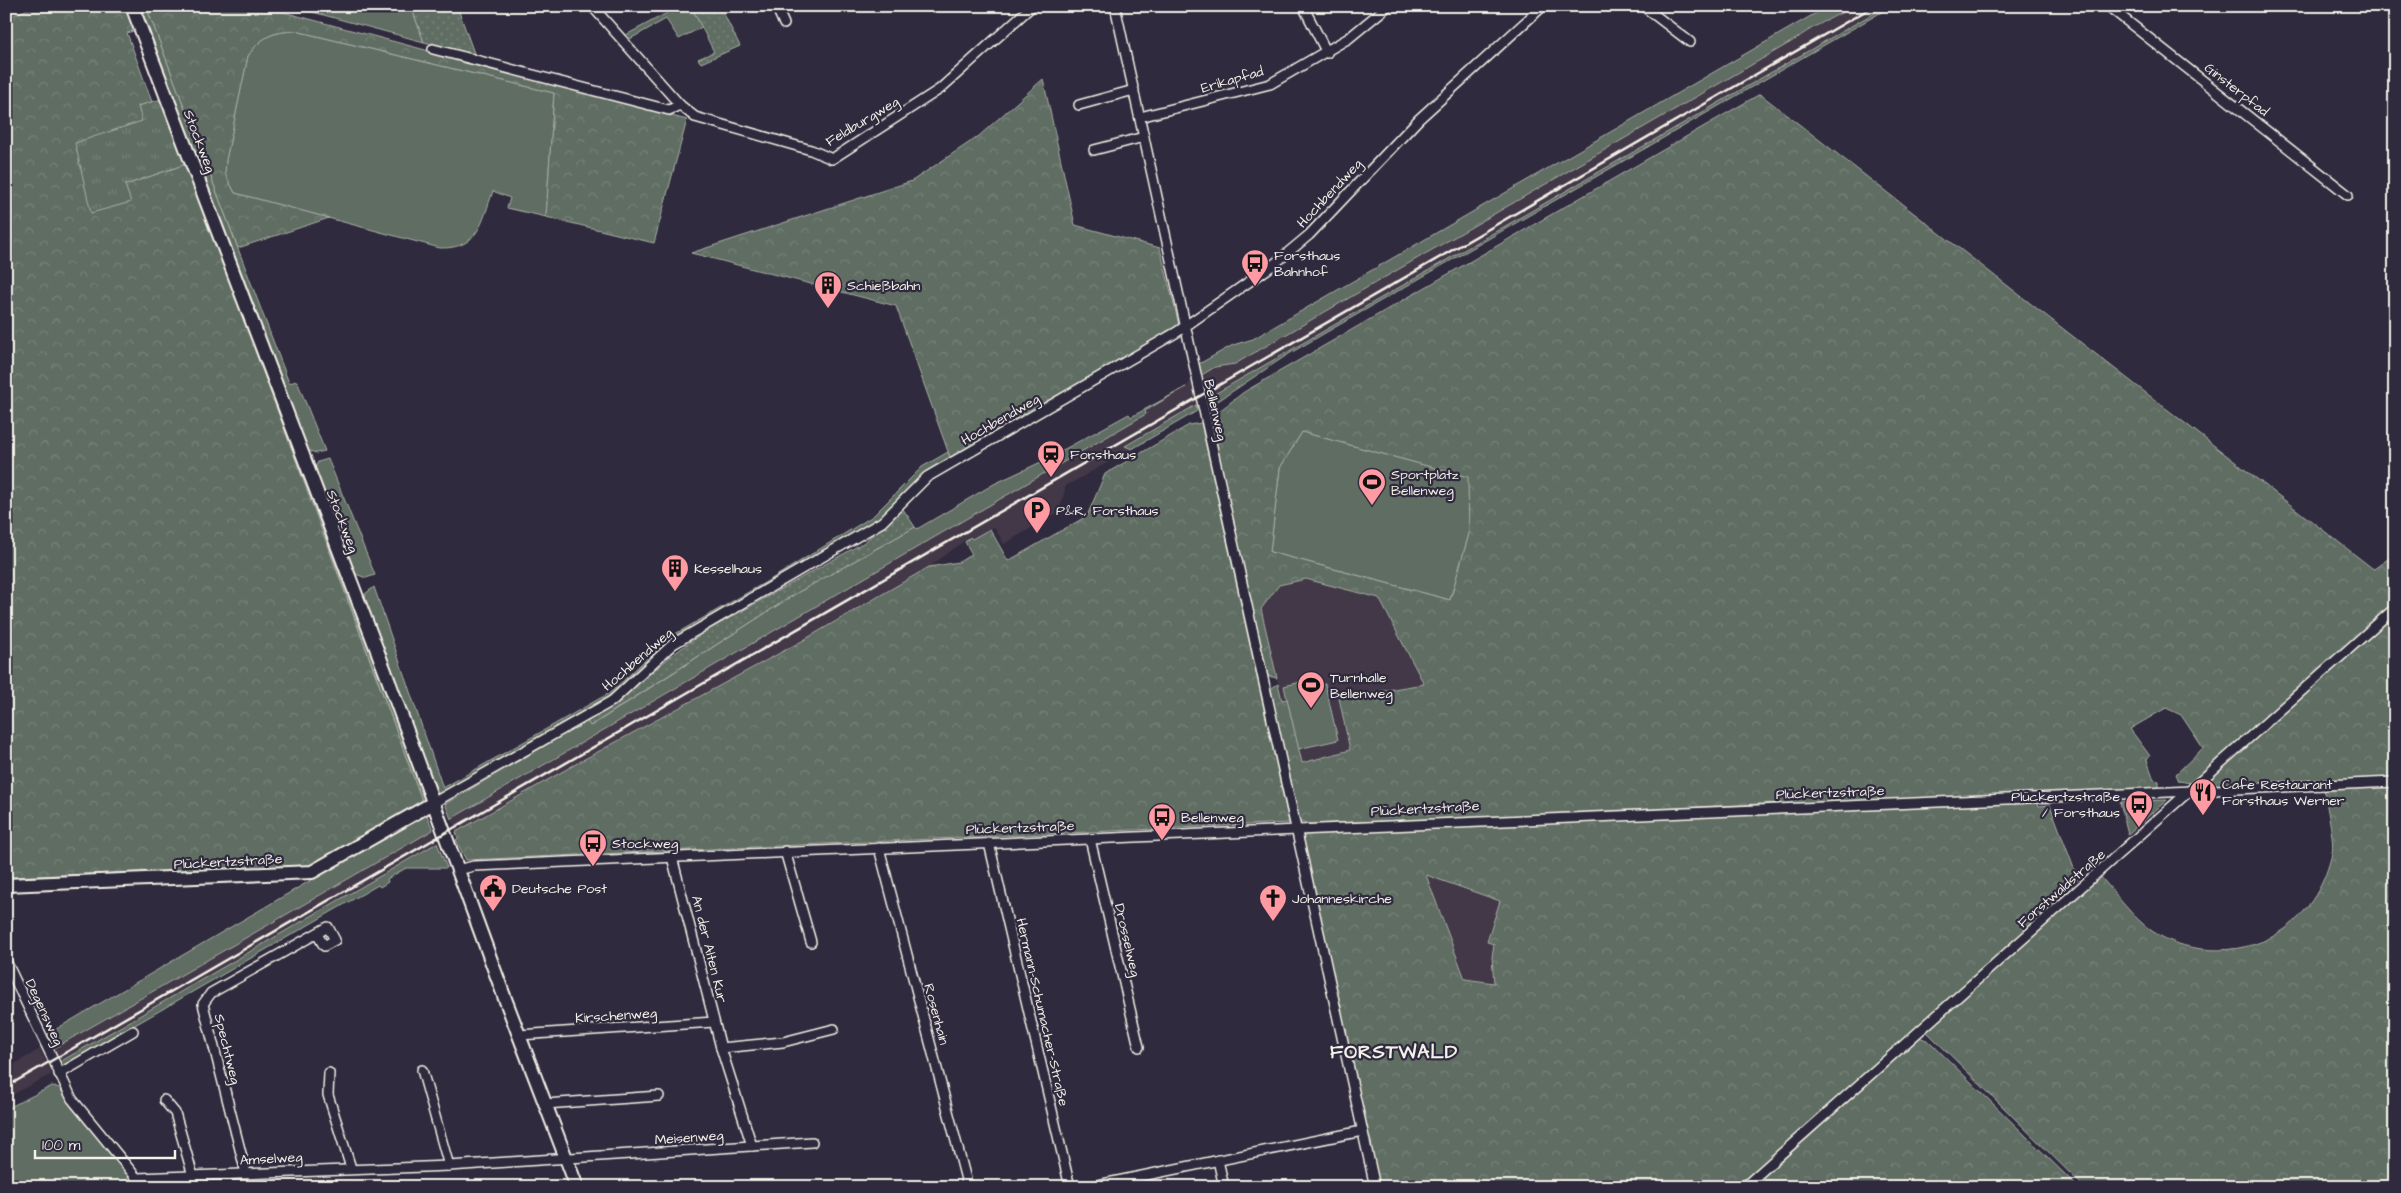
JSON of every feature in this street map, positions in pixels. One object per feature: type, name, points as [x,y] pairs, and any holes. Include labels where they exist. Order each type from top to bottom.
[{"type":"street","name":"Stockweg","points":[[132,6],[238,280],[577,1187]]},
{"type":"street","name":"Feldburgweg","points":[[592,6],[680,105],[695,117],[811,150],[832,159],[940,89],[1032,6]]},
{"type":"street","points":[[776,6],[784,24]]},
{"type":"street","name":"Bellenweg","points":[[1115,6],[1375,1187]]},
{"type":"street","points":[[1303,6],[1327,53]]},
{"type":"street","name":"Erikapfad","points":[[1140,117],[1270,84],[1327,53],[1373,20],[1388,6]]},
{"type":"street","name":"Hochbendweg","points":[[433,803],[612,700],[673,644],[882,522],[927,477],[1185,326],[1274,265],[1309,235],[1419,119],[1542,6]]},
{"type":"street","points":[[1643,6],[1690,42]]},
{"type":"street","name":"Ginsterpfad","points":[[2108,6],[2348,195]]},
{"type":"street","points":[[432,48],[669,110],[680,105]]},
{"type":"street","points":[[1079,105],[1134,90]]},
{"type":"street","points":[[1094,150],[1144,137]]},
{"type":"street","name":"Forstwaldstraße","points":[[1744,1187],[2395,608]]},
{"type":"street","name":"Plückertzstraße","points":[[457,870],[474,866],[672,857],[2395,782]]},
{"type":"street","name":"Plückertzstraße","points":[[6,885],[312,872],[433,803]]},
{"type":"street","name":"Drosselweg","points":[[1090,839],[1139,1047]]},
{"type":"street","name":"Hermann-Schumacher-Straße","points":[[989,843],[1070,1187]]},
{"type":"street","name":"Rosenhain","points":[[879,848],[968,1187]]},
{"type":"street","points":[[785,852],[811,942]]},
{"type":"street","name":"An der Alten Kur","points":[[672,857],[721,1048],[752,1146]]},
{"type":"street","name":"Spechtweg","points":[[246,1173],[203,1004],[211,993],[317,934]]},
{"type":"street","name":"Degensweg","points":[[6,960],[59,1074],[78,1108],[144,1187]]},
{"type":"street","name":"Kirschenweg","points":[[519,1035],[714,1022]]},
{"type":"street","points":[[721,1048],[783,1042],[834,1029]]},
{"type":"street","points":[[59,1074],[133,1031]]},
{"type":"street","points":[[422,1070],[449,1166]]},
{"type":"street","points":[[329,1073],[328,1095],[351,1168]]},
{"type":"street","points":[[545,1104],[659,1096]]},
{"type":"street","points":[[164,1100],[175,1113],[193,1176]]},
{"type":"street","points":[[1088,1187],[1362,1131]]},
{"type":"street","name":"Meisenweg","points":[[567,1160],[812,1142]]},
{"type":"street","name":"Amselweg","points":[[137,1178],[567,1160]]},
{"type":"street","points":[[1218,1160],[1224,1187]]},
{"type":"shaded area","points":[[1854,6],[1886,6],[1126,445],[1132,449],[1066,486],[1059,512],[1004,544],[994,527],[972,539],[970,537],[929,567],[802,641],[581,761],[456,832],[451,819],[1145,414],[1145,412],[1185,388],[1199,371],[1201,376],[1215,367],[1235,364],[1798,38],[1802,33],[1815,28]]},
{"type":"shaded area","points":[[1306,579],[1379,598],[1425,684],[1339,698],[1350,750],[1301,763],[1287,699],[1282,700],[1261,609],[1279,585]]},
{"type":"shaded area","points":[[433,830],[437,843],[58,1063],[51,1050]]},
{"type":"shaded area","points":[[1426,875],[1501,901],[1487,942],[1494,944],[1492,957],[1494,983],[1465,979]]},
{"type":"shaded area","points":[[40,1049],[52,1074],[6,1098],[6,1069]]},
{"type":"green space","points":[[35,6],[127,6],[136,30],[127,33],[152,102],[138,106],[143,121],[91,212],[130,202],[125,185],[186,164],[423,803],[315,866],[6,877],[6,18]]},
{"type":"green space","points":[[140,6],[146,6],[289,383],[297,381],[325,451],[316,453],[307,450]]},
{"type":"green space","points":[[146,6],[261,6],[687,120],[654,243],[546,217],[554,93],[296,31],[268,36],[248,56],[226,160],[225,174],[235,193],[329,218],[238,248]]},
{"type":"green space","points":[[304,6],[411,6],[424,42],[305,10]]},
{"type":"green space","points":[[411,6],[457,6],[475,56],[424,42]]},
{"type":"green space","points":[[680,6],[691,6],[702,27],[679,39],[666,19],[630,39],[626,35]]},
{"type":"green space","points":[[691,6],[720,6],[740,46],[701,63],[698,59],[714,52]]},
{"type":"green space","points":[[1828,6],[1854,6],[1235,364],[1215,367],[1200,376],[1197,365],[1233,345],[1253,339]]},
{"type":"green space","points":[[1886,6],[1892,6],[1287,355],[1212,405],[1206,399]]},
{"type":"green space","points":[[296,31],[554,93],[546,217],[507,208],[510,198],[493,191],[482,223],[471,239],[453,247],[440,248],[235,193],[225,174],[226,160],[248,56],[268,36]]},
{"type":"green space","points":[[1043,79],[1075,225],[1160,248],[1179,325],[950,457],[896,306],[691,253],[912,181],[979,136]]},
{"type":"green space","points":[[1760,94],[2372,568],[2374,569],[2395,554],[2395,604],[2191,783],[2179,781],[2176,774],[2203,748],[2181,715],[2166,708],[2130,729],[2150,756],[2147,760],[2154,780],[2159,781],[2159,788],[1311,824],[1300,822],[1270,689],[1278,684],[1282,700],[1287,699],[1302,763],[1350,750],[1339,698],[1424,684],[1379,598],[1306,579],[1279,585],[1261,609],[1277,678],[1268,676],[1209,419],[1244,392]],"holes":[[[1302,432],[1468,477],[1469,534],[1450,600],[1270,552],[1280,468]]]},
{"type":"green space","points":[[162,99],[186,164],[125,185],[131,202],[91,213],[75,143],[142,121],[138,106]]},
{"type":"green space","points":[[1186,387],[1145,411],[1146,414],[451,819],[445,804],[587,721],[591,726],[795,594],[915,527],[917,529],[994,484],[1041,462],[1129,414],[1131,417]]},
{"type":"green space","points":[[274,388],[425,793],[423,803],[271,389]]},
{"type":"green space","points":[[1196,405],[1197,411],[1132,449],[1125,446]]},
{"type":"green space","points":[[1201,423],[1289,823],[466,860],[456,840],[458,838],[456,832],[581,761],[802,641],[929,567],[959,562],[972,554],[965,542],[970,537],[972,539],[990,529],[1008,561],[1087,516],[1105,474],[1189,425]]},
{"type":"green space","name":"Sportplatz Bellenweg","points":[[1302,432],[1469,477],[1469,534],[1450,600],[1270,552],[1280,468]]},
{"type":"green space","points":[[948,452],[950,457],[926,471],[876,521],[671,640],[612,694],[439,794],[434,789],[366,606],[365,594],[374,587],[443,788],[611,692],[670,637],[773,578],[873,516],[922,467]]},
{"type":"green space","points":[[328,459],[375,575],[366,578],[353,573],[314,470],[318,462]]},
{"type":"green space","points":[[903,509],[915,527],[795,594],[590,726],[587,721],[614,704],[671,656],[701,634],[863,543]]},
{"type":"green space","points":[[2395,614],[2395,778],[2215,786],[2211,784],[2212,777]]},
{"type":"green space","name":"Turnhalle Bellenweg","points":[[1314,679],[1316,686],[1325,684],[1338,740],[1298,749],[1284,686]]},
{"type":"green space","points":[[2395,786],[2395,1187],[2084,1187],[1926,1031],[2100,876],[2138,919],[2152,931],[2167,939],[2201,949],[2219,950],[2254,944],[2270,938],[2285,929],[2302,914],[2315,896],[2326,875],[2333,847],[2324,789]]},
{"type":"green space","points":[[2167,800],[2128,834],[2120,802]]},
{"type":"green space","points":[[2038,803],[2039,806],[2050,805],[2078,879],[2072,884],[2074,889],[1739,1187],[1379,1187],[1302,843],[1303,837],[1309,833]],"holes":[[[1426,875],[1500,901],[1487,942],[1494,944],[1492,957],[1494,983],[1465,979]]]},
{"type":"green space","points":[[426,813],[433,830],[51,1050],[46,1035]]},
{"type":"green space","points":[[437,843],[447,868],[406,868],[387,879],[388,882],[380,887],[378,885],[62,1067],[58,1063]]},
{"type":"green space","points":[[1919,1037],[1929,1041],[2078,1187],[1750,1187]]},
{"type":"green space","points":[[52,1086],[60,1088],[72,1108],[139,1187],[6,1187],[6,1109]]},
{"type":"railway","points":[[6,1087],[1874,6]]},
{"type":"place","name":"Forsthaus Bahnhof","points":[[1255,287]]},
{"type":"place","name":"Schießbahn","points":[[828,309]]},
{"type":"place","name":"Forsthaus","points":[[1051,478]]},
{"type":"place","name":"Sportplatz Bellenweg","points":[[1372,506]]},
{"type":"place","name":"P&R, Forsthaus","points":[[1037,534]]},
{"type":"place","name":"Kesselhaus","points":[[675,592]]},
{"type":"place","name":"Turnhalle Bellenweg","points":[[1311,709]]},
{"type":"place","name":"Cafe Restaurant Forsthaus Werner","points":[[2203,816]]},
{"type":"place","name":"Plückertzstraße / Forsthaus","points":[[2139,828]]},
{"type":"place","name":"Bellenweg","points":[[1162,841]]},
{"type":"place","name":"Stockweg","points":[[593,867]]},
{"type":"place","name":"Deutsche Post","points":[[493,912]]},
{"type":"place","name":"Johanneskirche","points":[[1273,922]]},
{"type":"district","name":"FORSTWALD","points":[[1394,1051]]}]
